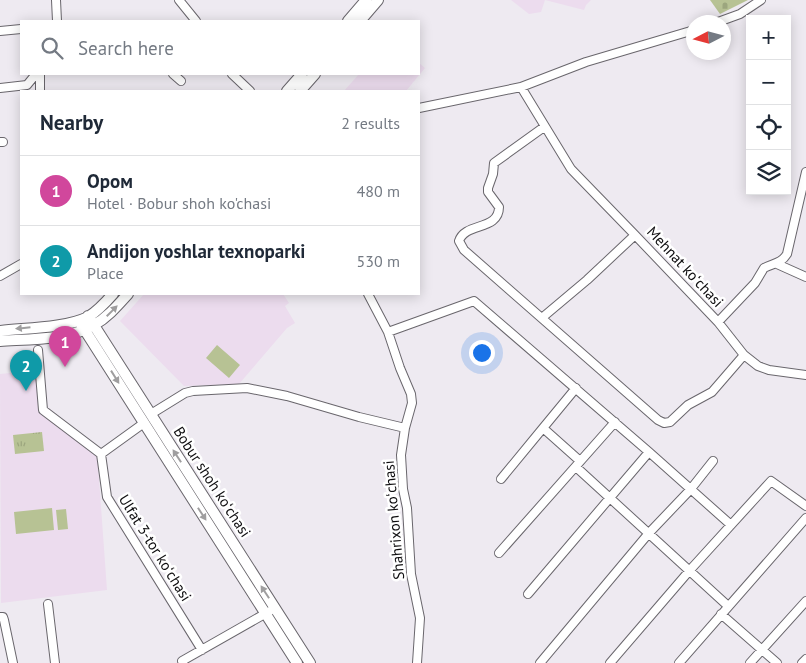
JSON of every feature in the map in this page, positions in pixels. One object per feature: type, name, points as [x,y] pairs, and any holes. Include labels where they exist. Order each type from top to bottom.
[{"type":"main road","points":[[349,20],[366,0]]},
{"type":"main road","points":[[361,20],[378,0]]},
{"type":"main road","points":[[288,90],[301,75]]},
{"type":"main road","points":[[301,90],[314,75]]},
{"type":"main road","points":[[87,323],[95,312],[113,295]]},
{"type":"main road","points":[[0,341],[53,336],[106,317],[127,295]]},
{"type":"main road","points":[[0,331],[87,323]]},
{"type":"main road","name":"Bobur shoh koʻchasi","points":[[87,323],[151,414],[310,663]]},
{"type":"main road","name":"Bobur shoh koʻchasi","points":[[101,345],[144,423],[297,663]]},
{"type":"street","points":[[56,0],[57,20]]},
{"type":"street","points":[[179,0],[195,20]]},
{"type":"street","points":[[731,17],[740,14],[761,0]]},
{"type":"street","points":[[0,31],[20,29]]},
{"type":"street","points":[[420,108],[521,87],[586,62],[686,32]]},
{"type":"street","points":[[0,88],[27,85],[37,75]]},
{"type":"street","points":[[38,75],[40,90]]},
{"type":"street","points":[[174,75],[181,81]]},
{"type":"street","points":[[233,75],[249,90]]},
{"type":"street","name":"Mehnat koʻchasi","points":[[521,87],[571,170],[718,322],[755,283],[764,268],[784,260],[806,172]]},
{"type":"street","points":[[544,127],[494,163],[488,192],[499,207],[498,215],[493,221],[463,234],[459,241],[464,250],[658,420],[664,423],[670,422],[688,405],[712,392],[744,355]]},
{"type":"street","points":[[543,318],[635,235]]},
{"type":"street","points":[[777,264],[806,276]]},
{"type":"street","points":[[0,276],[20,265]]},
{"type":"street","name":"Shahrixon koʻchasi","points":[[369,295],[388,332],[400,368],[412,394],[412,403],[405,428],[401,455],[403,489],[407,508],[411,574],[420,618],[417,663]]},
{"type":"street","points":[[388,332],[474,301],[650,452],[731,525]]},
{"type":"street","points":[[718,322],[744,355],[758,366],[769,370],[806,375]]},
{"type":"street","points":[[38,350],[43,410],[101,454],[144,423]]},
{"type":"street","points":[[151,414],[185,393],[247,388],[287,396],[405,428]]},
{"type":"street","points":[[501,479],[576,388]]},
{"type":"street","points":[[499,553],[615,422]]},
{"type":"street","points":[[543,428],[610,497],[728,606]]},
{"type":"street","points":[[528,594],[650,452]]},
{"type":"street","name":"Ulfat 3-tor koʻchasi","points":[[101,454],[107,497],[202,650]]},
{"type":"street","points":[[540,663],[649,533],[690,490],[713,461]]},
{"type":"street","points":[[610,663],[690,570],[771,481],[806,506]]},
{"type":"street","points":[[679,663],[806,518]]},
{"type":"street","points":[[750,663],[806,600]]},
{"type":"street","points":[[46,663],[55,662],[48,604]]},
{"type":"street","points":[[182,662],[275,607]]},
{"type":"street","points":[[721,614],[777,663]]},
{"type":"street","points":[[0,617],[3,617],[4,620],[13,663]]},
{"type":"street","points":[[802,663],[806,659]]},
{"type":"shaded area","points":[[511,0],[545,0],[541,12],[529,14]]},
{"type":"shaded area","points":[[545,0],[591,0],[584,10]]},
{"type":"shaded area","points":[[420,64],[425,68],[420,74]]},
{"type":"shaded area","points":[[358,75],[419,75],[407,90],[345,90]]},
{"type":"shaded area","points":[[143,295],[284,295],[289,303],[285,306],[295,323],[287,328],[239,384],[184,386],[120,321]]},
{"type":"shaded area","points":[[39,370],[43,412],[97,451],[107,590],[1,603],[0,374]]},
{"type":"green space","points":[[710,0],[748,0],[720,14]]},
{"type":"green space","points":[[217,345],[240,365],[229,378],[206,358]]},
{"type":"green space","points":[[42,432],[44,451],[15,454],[13,435]]},
{"type":"green space","points":[[52,508],[54,530],[16,534],[14,512]]},
{"type":"green space","points":[[66,509],[68,529],[58,530],[56,510]]},
{"type":"place","name":"Ором","points":[[65,367]]},
{"type":"place","name":"Andijon yoshlar texnoparki","points":[[26,391]]}]
